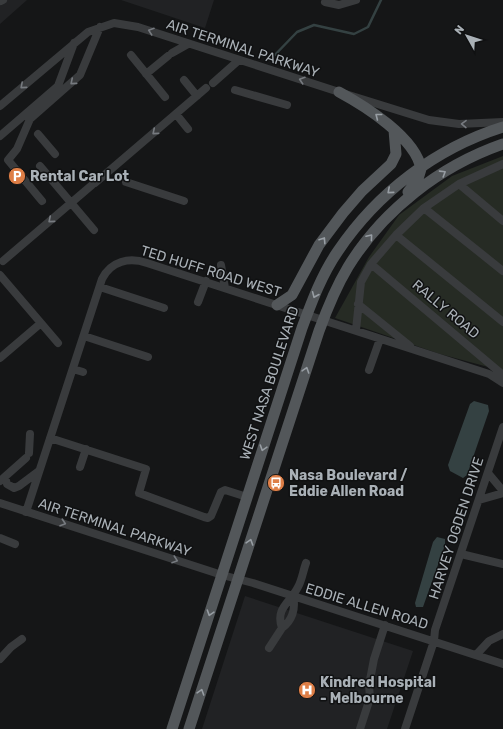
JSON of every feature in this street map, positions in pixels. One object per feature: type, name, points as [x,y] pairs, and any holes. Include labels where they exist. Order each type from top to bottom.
[{"type":"main road","points":[[189,729],[323,319],[331,299],[348,267],[362,246],[418,179],[421,167],[409,147],[394,130],[368,109],[339,92]]},
{"type":"main road","name":"WEST NASA BOULEVARD","points":[[172,729],[307,314],[331,263],[355,229],[386,196],[421,167],[467,140],[503,127]]},
{"type":"main road","points":[[277,304],[292,295],[319,245],[343,213],[362,191],[392,164],[396,148],[394,130]]},
{"type":"main road","points":[[390,214],[408,197],[441,174],[464,161],[503,144]]},
{"type":"street","points":[[326,0],[325,2],[339,5],[356,0]]},
{"type":"street","name":"AIR TERMINAL PARKWAY","points":[[0,106],[74,42],[88,32],[114,23],[128,24],[339,92],[439,122],[470,124],[503,122]]},
{"type":"street","points":[[42,202],[8,160],[17,149],[30,119],[80,75],[100,27]]},
{"type":"street","points":[[0,135],[58,86],[74,42]]},
{"type":"street","points":[[146,74],[170,55],[188,44]]},
{"type":"street","points":[[131,55],[165,97]]},
{"type":"street","points":[[3,260],[239,60]]},
{"type":"street","points":[[184,80],[197,96]]},
{"type":"street","points":[[235,90],[287,105]]},
{"type":"street","points":[[176,114],[188,130]]},
{"type":"street","points":[[38,134],[55,154]]},
{"type":"street","points":[[40,166],[94,230]]},
{"type":"street","points":[[356,330],[361,282],[372,264],[396,235],[424,208],[459,184],[501,167]]},
{"type":"street","points":[[126,182],[184,201]]},
{"type":"street","points":[[459,184],[503,221]]},
{"type":"street","points":[[424,208],[503,272]]},
{"type":"street","points":[[396,235],[503,322]]},
{"type":"street","name":"TED HUFF ROAD WEST","points":[[26,512],[104,275],[110,268],[119,263],[133,260],[142,261],[206,281],[415,351],[489,374],[503,383]]},
{"type":"street","name":"RALLY ROAD","points":[[372,264],[503,375]]},
{"type":"street","points":[[221,265],[225,288]]},
{"type":"street","points":[[0,275],[58,343]]},
{"type":"street","points":[[198,302],[206,281]]},
{"type":"street","points":[[100,287],[164,308]]},
{"type":"street","points":[[358,304],[415,351]]},
{"type":"street","points":[[0,358],[41,323]]},
{"type":"street","points":[[84,336],[148,357]]},
{"type":"street","points":[[369,370],[380,339]]},
{"type":"street","points":[[73,369],[83,372]]},
{"type":"street","name":"HARVEY OGDEN DRIVE","points":[[405,729],[434,641],[435,630],[503,427]]},
{"type":"street","points":[[30,434],[28,455],[3,479],[7,484],[14,488],[39,471]]},
{"type":"street","points":[[50,438],[146,469],[139,493],[204,517],[208,518],[211,516],[221,492],[225,490],[247,497]]},
{"type":"street","points":[[80,467],[86,449]]},
{"type":"street","points":[[479,500],[503,492],[488,473]]},
{"type":"street","name":"AIR TERMINAL PARKWAY","points":[[0,503],[222,575]]},
{"type":"street","points":[[0,538],[15,544]]},
{"type":"street","points":[[461,554],[503,564]]},
{"type":"street","points":[[269,648],[282,628],[279,620],[285,603],[293,596],[299,586],[306,563]]},
{"type":"street","name":"EDDIE ALLEN ROAD","points":[[222,575],[385,625],[503,664]]},
{"type":"street","points":[[360,729],[370,698],[371,670],[385,625]]},
{"type":"street","points":[[476,655],[489,641],[503,634]]},
{"type":"street","points":[[0,659],[11,647],[22,639]]},
{"type":"shaded area","points":[[0,0],[27,0],[0,24]]},
{"type":"shaded area","points":[[121,0],[214,0],[205,28]]},
{"type":"shaded area","points":[[503,156],[503,371],[440,354],[335,318],[369,257],[399,215],[452,176]]},
{"type":"shaded area","points":[[474,401],[488,405],[489,411],[467,475],[463,478],[450,471],[448,465],[470,404]]},
{"type":"shaded area","points":[[437,537],[445,539],[445,545],[423,607],[416,607],[415,603],[433,542]]},
{"type":"shaded area","name":"Kindred Hospital - Melbourne","points":[[245,596],[413,651],[387,729],[202,729]]},
{"type":"waterway","points":[[270,60],[297,32],[314,25],[354,34],[368,27],[381,0]]},
{"type":"place","name":"Rental Car Lot","points":[[17,176]]},
{"type":"place","name":"Nasa Boulevard / Eddie Allen Road","points":[[276,483]]},
{"type":"place","name":"Kindred Hospital - Melbourne","points":[[307,690]]}]
